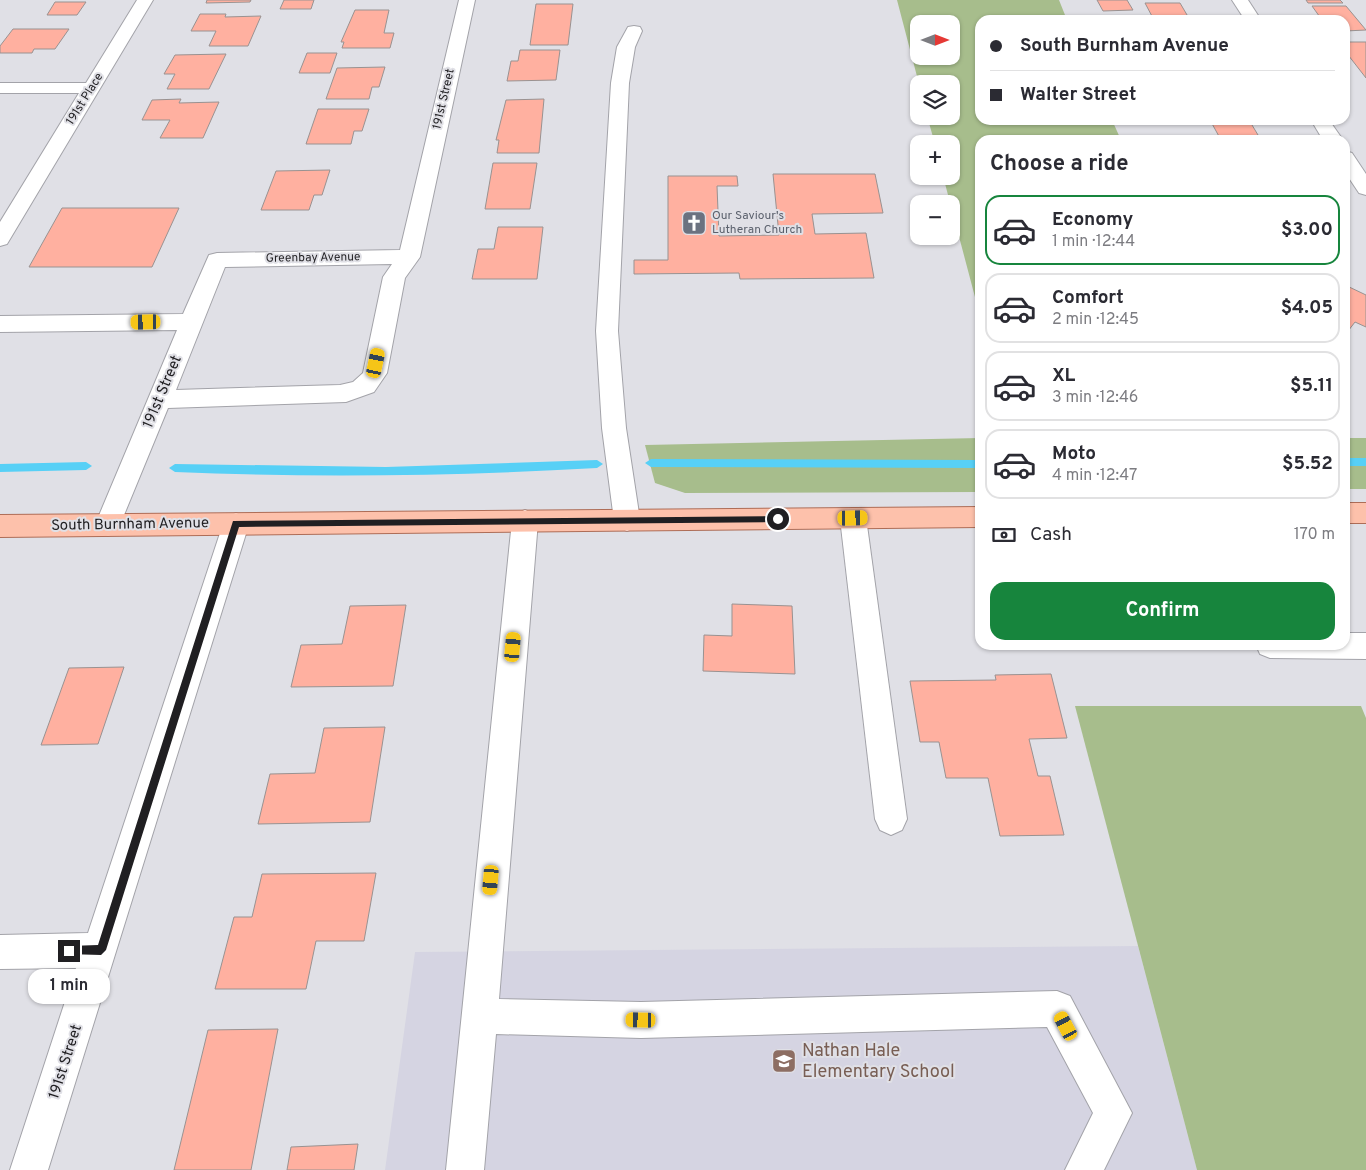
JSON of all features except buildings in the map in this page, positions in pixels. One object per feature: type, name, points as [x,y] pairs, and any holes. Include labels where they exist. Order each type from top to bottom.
[{"type":"main road","points":[[1350,514],[1366,513]]},
{"type":"main road","name":"South Burnham Avenue","points":[[0,526],[975,517]]},
{"type":"street","name":"191st Place","points":[[0,239],[146,0]]},
{"type":"street","name":"191st Street","points":[[409,257],[467,0]]},
{"type":"street","points":[[1240,0],[1250,15]]},
{"type":"street","points":[[627,520],[614,428],[607,330],[620,83],[626,47],[634,30]]},
{"type":"street","points":[[0,88],[92,88]]},
{"type":"street","points":[[1350,165],[1366,189]]},
{"type":"street","points":[[160,399],[357,392],[370,383],[375,372],[394,277],[409,257]]},
{"type":"street","name":"Greenbay Avenue","points":[[217,260],[409,257]]},
{"type":"street","name":"191st Street","points":[[108,525],[217,260]]},
{"type":"street","points":[[0,324],[192,322]]},
{"type":"street","points":[[853,518],[891,819]]},
{"type":"street","points":[[465,1170],[525,521]]},
{"type":"street","name":"191st Street","points":[[30,1170],[236,524]]},
{"type":"street","points":[[1350,646],[1366,646]]},
{"type":"street","points":[[0,952],[101,950]]},
{"type":"street","points":[[479,1016],[641,1020],[1057,1009],[1113,1113],[1084,1170]]},
{"type":"shaded area","name":"Nathan Hale Elementary School","points":[[1138,946],[1197,1170],[385,1170],[415,952]]},
{"type":"green space","points":[[897,0],[1059,0],[1065,15],[975,15],[975,125],[1114,125],[1119,135],[975,135],[975,297],[960,240],[960,195],[948,195],[945,185],[960,185],[960,135],[932,135],[930,125],[960,125],[960,75],[917,75],[914,65],[960,65],[960,15],[910,15],[910,50]]},
{"type":"green space","points":[[975,438],[975,492],[685,493],[655,483],[645,445]]},
{"type":"green space","points":[[1350,438],[1366,438],[1366,489],[1350,489]]},
{"type":"green space","points":[[1075,706],[1361,706],[1366,718],[1366,1170],[1197,1170]]},
{"type":"waterway","points":[[1350,462],[1366,462]]},
{"type":"waterway","points":[[651,463],[975,464]]},
{"type":"waterway","points":[[175,468],[386,472],[597,464]]},
{"type":"waterway","points":[[0,468],[86,466]]},
{"type":"place","name":"Our Saviour's Lutheran Church","points":[[694,223]]},
{"type":"place","name":"Nathan Hale Elementary School","points":[[784,1061]]},
{"type":"route","points":[[69,951],[101,950],[236,524],[778,519]]}]
